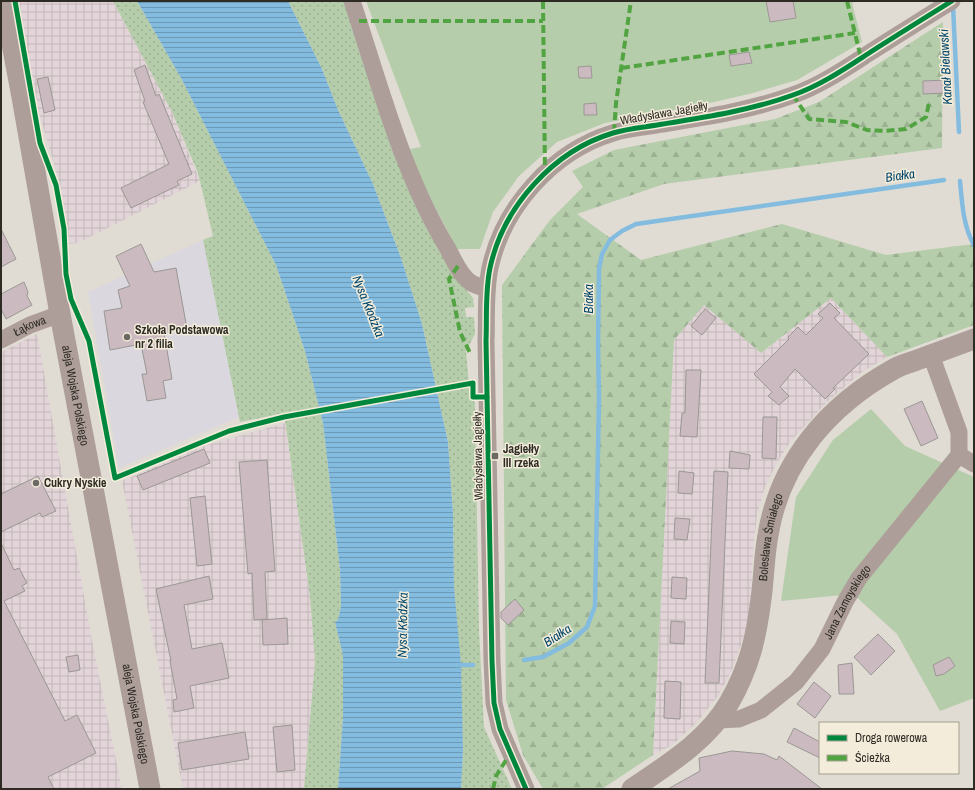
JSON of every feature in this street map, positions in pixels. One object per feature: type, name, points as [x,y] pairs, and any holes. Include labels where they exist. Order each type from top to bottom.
[{"type":"street","name":"aleja Wojska Polskiego","points":[[4,1],[60,314],[150,789]]},
{"type":"street","points":[[352,1],[398,141],[435,229],[469,282],[477,286],[487,288]]},
{"type":"street","name":"Władysława Jagiełły","points":[[526,789],[500,729],[494,703],[492,661],[486,341],[487,288],[495,248],[505,228],[517,206],[532,187],[545,174],[569,154],[601,137],[614,132],[688,120],[757,106],[802,92],[828,79],[948,3]]},
{"type":"street","name":"Łąkowa","points":[[1,340],[30,325],[60,314]]},
{"type":"street","name":"Bolesława Śmiałego","points":[[632,789],[688,749],[705,733],[717,720],[728,704],[745,673],[752,654],[762,598],[768,536],[780,491],[790,468],[805,444],[826,419],[856,394],[895,368],[974,339]]},
{"type":"street","points":[[931,355],[959,432],[959,455],[974,464]]},
{"type":"street","name":"Jana Zamoyskiego","points":[[717,720],[739,719],[761,710],[796,682],[822,649],[845,602],[860,578],[959,455]]},
{"type":"shaded area","points":[[17,1],[113,1],[172,112],[200,181],[78,243],[69,244],[57,174],[39,113]]},
{"type":"shaded area","points":[[203,240],[239,417],[119,468],[88,292]]},
{"type":"shaded area","points":[[831,298],[887,357],[862,372],[827,402],[790,442],[777,463],[765,487],[757,515],[753,549],[751,603],[746,631],[731,672],[718,696],[697,722],[672,745],[653,755],[674,340],[704,304],[762,353]]},
{"type":"shaded area","points":[[37,334],[93,646],[122,789],[1,789],[1,352]]},
{"type":"shaded area","points":[[285,423],[310,596],[315,661],[304,789],[183,789],[122,481],[203,446]]},
{"type":"green space","points":[[113,1],[137,1],[181,78],[276,265],[305,351],[323,423],[340,569],[341,606],[338,620],[335,622],[343,654],[343,717],[338,789],[304,789],[315,661],[310,596],[284,413],[240,422],[203,240],[213,236],[198,173],[172,112]]},
{"type":"green space","points":[[288,1],[345,1],[450,270],[473,298],[474,307],[465,308],[466,317],[474,317],[475,334],[466,351],[470,395],[475,403],[479,630],[484,727],[512,789],[461,789],[463,750],[454,587],[453,514],[448,442],[422,324],[401,258],[373,184],[338,110],[322,69]]},
{"type":"green space","points":[[366,1],[858,1],[852,3],[862,42],[797,80],[753,93],[710,103],[605,123],[557,142],[519,176],[493,212],[480,249],[457,249],[420,179],[410,149],[421,147]]},
{"type":"green space","points":[[943,22],[942,148],[664,184],[577,214],[641,260],[782,224],[886,255],[974,244],[974,325],[887,357],[831,298],[761,353],[704,305],[674,340],[653,755],[602,789],[543,789],[523,755],[506,700],[502,285],[550,220],[583,187],[572,171],[614,150],[775,119],[819,102]]},
{"type":"green space","points":[[871,409],[905,446],[974,477],[974,698],[940,711],[897,634],[853,594],[781,601],[796,497],[833,440]]},
{"type":"water","name":"Nysa Kłodzka","points":[[137,1],[288,1],[322,69],[338,110],[373,184],[401,258],[422,324],[448,442],[453,514],[454,587],[461,665],[463,750],[461,789],[338,789],[343,717],[343,655],[335,622],[338,620],[341,606],[340,569],[323,423],[305,351],[276,265],[181,78]]},
{"type":"building","points":[[766,1],[793,1],[796,18],[770,22]]},
{"type":"building","points":[[749,52],[752,63],[731,66],[729,55]]},
{"type":"building","points":[[145,65],[156,96],[159,94],[192,174],[177,181],[179,185],[131,208],[121,188],[169,164],[143,102],[145,101],[134,70]]},
{"type":"building","points":[[591,66],[592,78],[579,78],[578,67]]},
{"type":"building","points":[[48,77],[55,110],[44,113],[37,79]]},
{"type":"building","points":[[947,80],[947,93],[923,94],[923,81]]},
{"type":"building","points":[[596,103],[597,115],[584,115],[584,104]]},
{"type":"building","points":[[1,229],[16,259],[1,267]]},
{"type":"building","points":[[141,244],[154,272],[176,268],[187,329],[164,333],[172,379],[163,381],[166,398],[147,401],[142,374],[147,374],[141,344],[110,350],[104,311],[122,308],[118,290],[130,286],[116,256]]},
{"type":"building","points":[[24,282],[28,292],[27,296],[32,305],[6,319],[1,309],[1,294]]},
{"type":"building","points":[[830,303],[840,313],[834,318],[869,354],[833,388],[835,389],[825,399],[795,369],[780,387],[789,396],[779,405],[768,396],[772,392],[754,374],[789,339],[788,337],[798,327],[806,335],[823,318],[818,314]]},
{"type":"building","points":[[705,309],[716,318],[702,335],[691,326]]},
{"type":"building","points":[[686,370],[701,370],[697,437],[680,436],[682,413],[685,413]]},
{"type":"building","points":[[922,401],[938,438],[921,446],[904,409]]},
{"type":"building","points":[[763,417],[777,417],[776,459],[762,458]]},
{"type":"building","points":[[204,449],[210,463],[143,490],[137,476]]},
{"type":"building","points":[[730,451],[750,455],[749,469],[729,468]]},
{"type":"building","points":[[267,460],[275,571],[265,572],[267,619],[254,620],[252,573],[248,574],[239,462]]},
{"type":"building","points":[[679,471],[694,473],[692,494],[678,493]]},
{"type":"building","points":[[714,471],[728,472],[719,683],[705,683]]},
{"type":"building","points":[[38,476],[56,511],[42,517],[40,513],[1,532],[1,494]]},
{"type":"building","points":[[205,496],[212,564],[197,566],[190,498]]},
{"type":"building","points":[[675,518],[690,519],[687,540],[674,539]]},
{"type":"building","points":[[1,543],[14,570],[19,568],[27,583],[22,586],[25,591],[4,601],[65,721],[77,715],[96,753],[48,777],[54,789],[1,789]]},
{"type":"building","points":[[209,576],[213,599],[184,605],[192,649],[222,643],[229,678],[190,686],[194,708],[174,712],[173,700],[177,699],[171,661],[156,589]]},
{"type":"building","points":[[672,577],[687,578],[686,599],[671,598]]},
{"type":"building","points":[[515,599],[524,610],[508,625],[501,618],[501,612]]},
{"type":"building","points":[[287,618],[288,644],[263,645],[262,620]]},
{"type":"building","points":[[671,621],[685,622],[684,644],[670,643]]},
{"type":"building","points":[[878,634],[895,651],[871,675],[854,657]]},
{"type":"building","points":[[78,655],[80,670],[69,672],[66,657]]},
{"type":"building","points":[[949,657],[955,666],[944,674],[936,676],[933,665]]},
{"type":"building","points":[[852,663],[854,694],[839,694],[838,665]]},
{"type":"building","points":[[665,681],[681,682],[680,719],[664,718]]},
{"type":"building","points":[[814,682],[831,696],[815,718],[797,704]]},
{"type":"building","points":[[292,725],[295,770],[277,772],[273,727]]},
{"type":"building","points":[[794,728],[819,741],[819,758],[787,742]]},
{"type":"building","points":[[245,732],[249,759],[182,770],[178,743]]},
{"type":"building","points":[[732,751],[764,754],[777,760],[779,756],[822,789],[668,789],[700,771],[699,758]]},
{"type":"waterway","name":"Kanał Bielawski","points":[[953,6],[959,132]]},
{"type":"waterway","name":"Białka","points":[[524,660],[543,657],[569,643],[587,627],[595,606],[599,399],[599,269],[602,254],[610,240],[622,231],[636,224],[944,180]]},
{"type":"waterway","name":"Kanał Bielawski","points":[[960,181],[965,222],[974,245]]},
{"type":"waterway","name":"Białka","points":[[456,665],[473,665]]},
{"type":"marked path","points":[[543,1],[545,174]]},
{"type":"marked path","points":[[614,132],[616,103],[631,1]]},
{"type":"marked path","points":[[847,1],[861,58]]},
{"type":"marked path","points":[[359,21],[543,21]]},
{"type":"marked path","points":[[622,68],[855,33]]},
{"type":"marked path","points":[[793,95],[809,119],[846,122],[867,130],[885,131],[906,129],[926,117],[929,103]]},
{"type":"marked path","points":[[458,266],[449,279],[460,332],[470,353]]},
{"type":"marked path","points":[[493,789],[496,776],[510,754]]},
{"type":"cycle path","points":[[15,1],[40,143],[56,185],[64,229],[66,274],[71,299],[89,341],[115,478],[229,431],[284,417],[473,383],[473,397],[487,397]]},
{"type":"cycle path","points":[[526,789],[500,729],[494,703],[492,661],[486,304],[490,268],[497,245],[506,224],[519,203],[534,184],[570,153],[591,141],[625,130],[696,119],[762,105],[803,91],[840,72],[952,1]]},
{"type":"place","name":"Szkoła Podstawowa nr 2 filia","points":[[127,337]]},
{"type":"place","name":"Jagiełły III rzeka","points":[[495,456]]},
{"type":"place","name":"Cukry Nyskie","points":[[36,483]]}]
